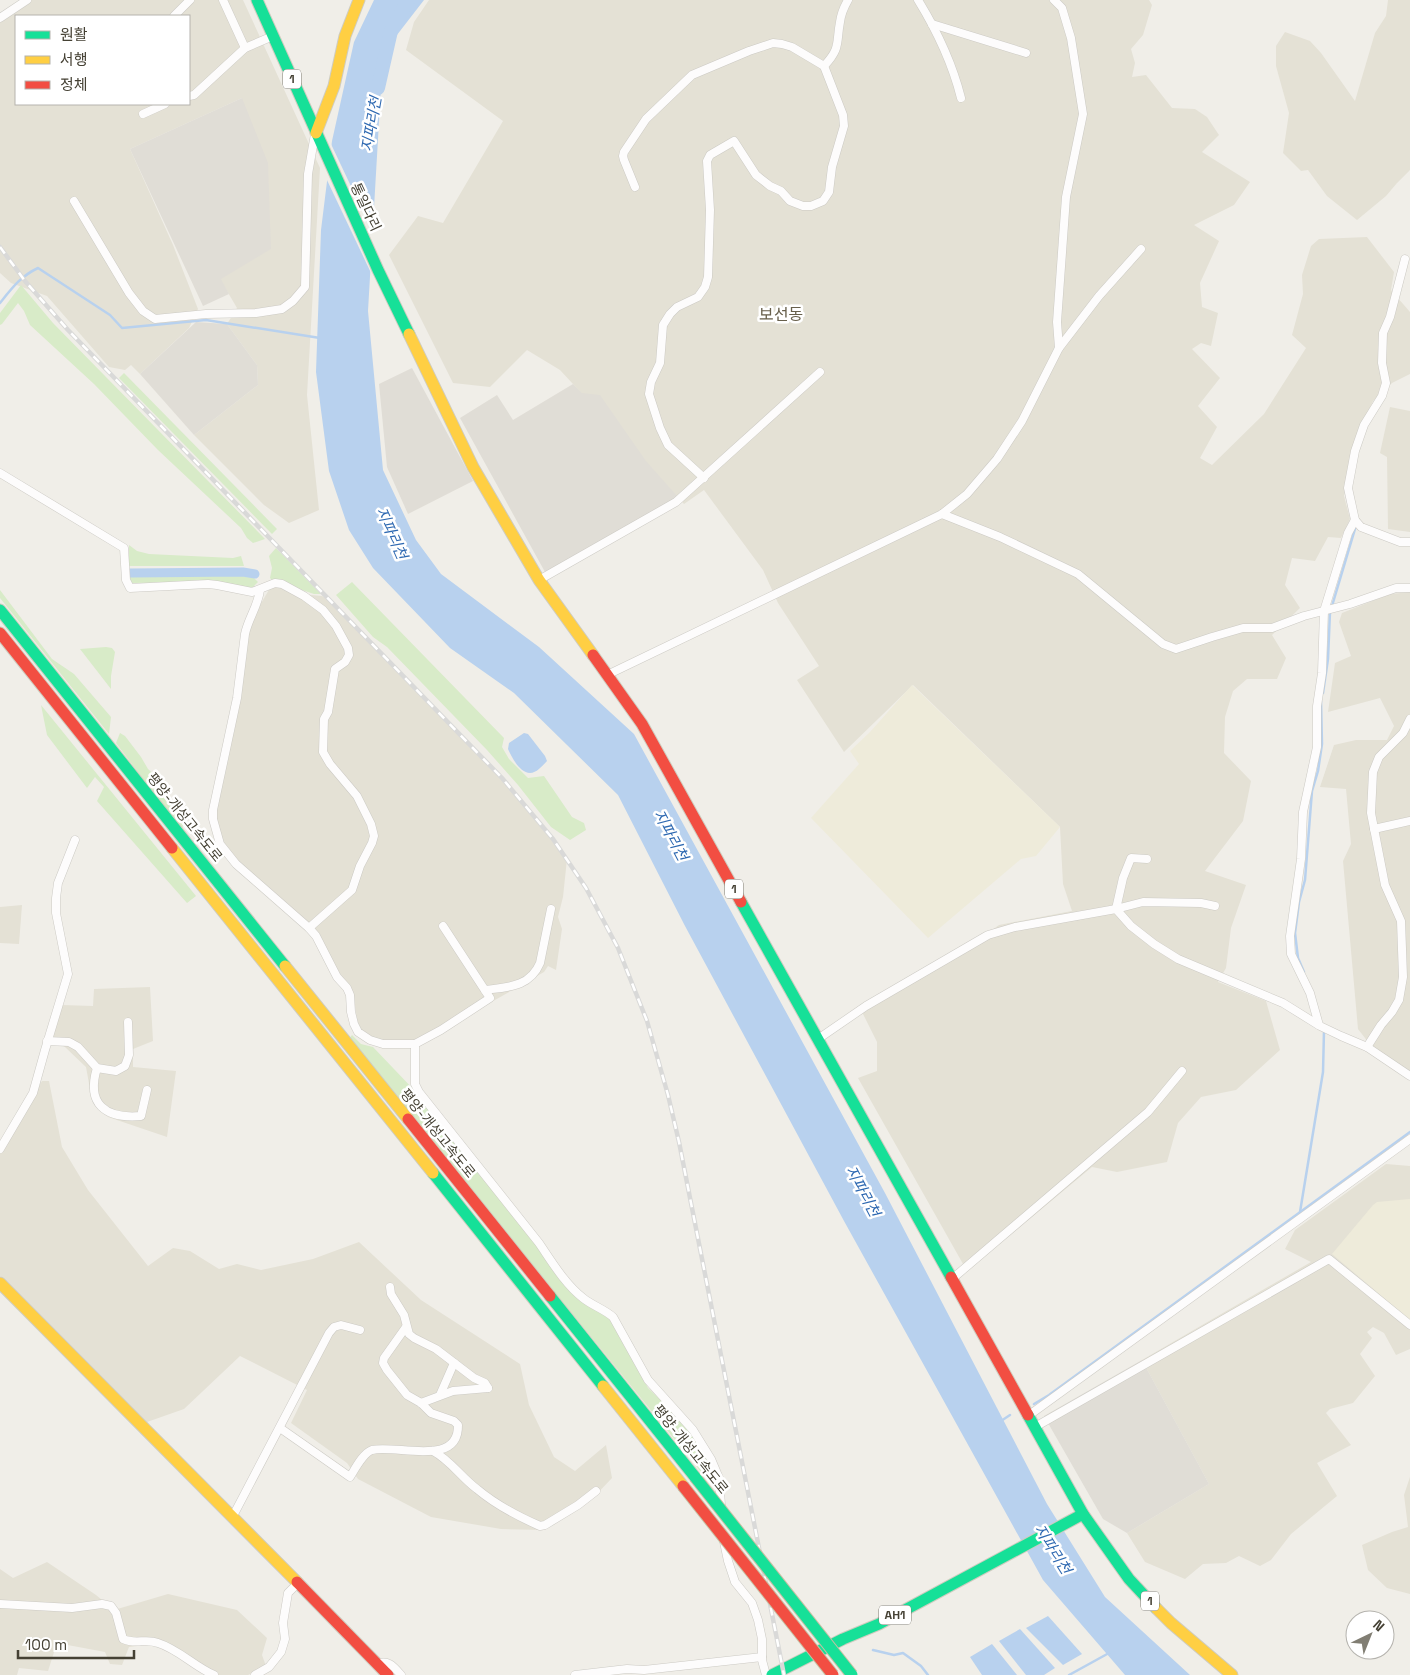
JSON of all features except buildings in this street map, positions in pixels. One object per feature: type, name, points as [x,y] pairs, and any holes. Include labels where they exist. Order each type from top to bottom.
[{"type":"main road","name":"1","points":[[257,0],[316,133]]},
{"type":"main road","points":[[316,133],[334,86],[345,36],[359,0]]},
{"type":"main road","name":"통일다리","points":[[316,133],[378,270],[473,467],[539,580]]},
{"type":"main road","name":"1","points":[[539,580],[642,724],[1083,1514],[1129,1579],[1171,1623],[1232,1675]]},
{"type":"main road","name":"평양-개성고속도로","points":[[0,610],[852,1675]]},
{"type":"main road","points":[[0,633],[834,1675]]},
{"type":"main road","points":[[0,1283],[233,1516],[388,1675]]},
{"type":"main road","name":"AH1","points":[[772,1675],[843,1639],[879,1624],[1083,1514]]},
{"type":"street","points":[[0,18],[27,0]]},
{"type":"street","points":[[175,15],[190,0]]},
{"type":"street","points":[[223,0],[245,48]]},
{"type":"street","points":[[824,66],[838,46],[839,24],[848,0]]},
{"type":"street","points":[[918,0],[952,66],[961,98]]},
{"type":"street","points":[[1054,0],[1062,8],[1071,38],[1083,114],[1065,207],[1057,322],[1059,348]]},
{"type":"street","points":[[932,24],[1026,53]]},
{"type":"street","points":[[190,96],[194,95],[245,48],[273,36]]},
{"type":"street","points":[[635,187],[623,156],[624,152],[646,119],[692,75],[748,51],[773,43],[792,48],[824,66],[843,115],[844,126],[832,167],[829,192],[823,201],[811,206],[803,206],[790,201],[781,191],[770,186],[756,175],[734,141],[710,155],[707,161],[710,210],[708,277],[705,287],[698,297],[670,314],[663,325],[660,363],[651,382],[649,394],[660,428],[668,445],[704,478]]},
{"type":"street","points":[[144,114],[164,105]]},
{"type":"street","points":[[74,201],[129,293],[143,311],[155,319],[206,314],[256,313],[282,308],[293,301],[305,288],[308,174],[316,133]]},
{"type":"street","points":[[607,675],[942,514],[968,494],[997,458],[1022,421],[1059,348],[1098,296],[1141,249]]},
{"type":"street","points":[[1405,259],[1384,333],[1382,363],[1386,383],[1382,396],[1364,424],[1355,451],[1348,488],[1355,520],[1361,527],[1400,542],[1410,542]]},
{"type":"street","points":[[539,580],[676,502],[820,372]]},
{"type":"street","points":[[0,473],[124,548],[126,580],[130,588],[208,584],[252,592],[275,583],[282,584],[304,596],[323,610],[336,626],[348,648],[349,655],[345,662],[335,669],[328,712],[324,719],[323,752],[330,764],[357,796],[371,824],[374,836],[360,866],[352,890],[309,928]]},
{"type":"street","points":[[942,514],[1022,547],[1078,574],[1163,644],[1176,649],[1212,636],[1243,628],[1272,628],[1396,588],[1410,588]]},
{"type":"street","points":[[1319,1026],[1310,993],[1291,954],[1290,936],[1301,859],[1303,812],[1317,747],[1317,706],[1322,673],[1324,611],[1348,533],[1355,520]]},
{"type":"street","points":[[260,590],[259,599],[245,634],[237,698],[213,819],[220,844],[236,864],[316,936],[338,977],[347,988],[350,995],[351,1012],[358,1032],[370,1040],[383,1044],[416,1044],[490,998],[443,926]]},
{"type":"street","points":[[1367,1046],[1399,1000],[1403,977],[1401,921],[1385,885],[1371,813],[1374,772],[1379,757],[1402,733],[1410,719]]},
{"type":"street","points":[[1374,829],[1410,821]]},
{"type":"street","points":[[0,1148],[33,1093],[68,974],[56,913],[56,898],[58,883],[75,840]]},
{"type":"street","points":[[1116,909],[1123,878],[1131,858],[1147,859]]},
{"type":"street","points":[[818,1039],[866,1006],[988,935],[1015,927],[1116,909],[1143,902],[1201,902],[1215,906]]},
{"type":"street","points":[[485,990],[522,983],[537,971],[552,909]]},
{"type":"street","points":[[1116,909],[1131,926],[1154,944],[1178,959],[1284,1003],[1319,1026],[1367,1046],[1410,1076]]},
{"type":"street","points":[[48,1041],[69,1042],[78,1048],[97,1068],[116,1071],[125,1066],[129,1055],[128,1022]]},
{"type":"street","points":[[416,1044],[415,1084],[419,1092],[576,1291],[613,1317],[648,1380],[693,1430],[710,1459],[719,1478],[725,1552],[735,1582],[752,1603],[762,1639],[762,1657],[766,1675]]},
{"type":"street","points":[[97,1068],[93,1082],[94,1098],[102,1108],[116,1114],[131,1117],[141,1116],[146,1090]]},
{"type":"street","points":[[952,1279],[1148,1112],[1182,1071]]},
{"type":"street","points":[[1028,1416],[1410,1138]]},
{"type":"street","points":[[1035,1427],[1329,1259],[1410,1325]]},
{"type":"street","points":[[390,1287],[391,1294],[404,1315],[409,1334],[436,1349],[474,1378],[485,1383],[488,1388],[453,1391],[421,1403]]},
{"type":"street","points":[[233,1516],[334,1327],[341,1325],[360,1330]]},
{"type":"street","points":[[280,1428],[350,1476],[364,1456],[371,1450],[426,1452],[441,1449],[454,1442],[458,1434],[458,1425],[454,1421],[431,1412],[421,1403],[407,1395],[383,1364],[384,1358],[406,1327]]},
{"type":"street","points":[[440,1395],[454,1363]]},
{"type":"street","points":[[433,1451],[445,1457],[460,1475],[503,1508],[540,1526],[545,1525],[578,1505],[596,1491]]},
{"type":"street","points":[[255,1675],[269,1667],[281,1652],[285,1639],[283,1623],[288,1592],[298,1584]]},
{"type":"street","points":[[0,1604],[72,1608],[102,1604],[111,1606],[116,1613],[123,1638],[131,1642],[148,1641],[158,1643],[214,1675]]},
{"type":"street","points":[[575,1675],[627,1669],[644,1670],[762,1657]]},
{"type":"street","points":[[377,1664],[381,1662],[389,1663],[401,1675]]},
{"type":"shaded area","points":[[24,0],[243,0],[320,168],[307,395],[319,510],[289,523],[264,505],[194,435],[258,385],[257,365],[227,324],[237,308],[220,279],[242,98],[130,149],[173,245],[198,309],[189,328],[140,374],[131,365],[125,370],[109,367],[47,296],[11,283],[0,273],[0,16]]},
{"type":"shaded area","points":[[429,0],[1149,0],[1152,5],[1143,35],[1131,49],[1135,63],[1132,77],[1146,75],[1172,108],[1195,109],[1207,117],[1219,135],[1202,152],[1250,182],[1234,205],[1194,225],[1219,241],[1200,283],[1202,307],[1218,313],[1211,346],[1201,343],[1192,349],[1220,378],[1198,406],[1217,427],[1200,458],[1212,465],[1264,414],[1306,348],[1292,335],[1303,294],[1302,275],[1311,246],[1319,239],[1367,237],[1394,272],[1391,290],[1410,312],[1410,374],[1392,383],[1373,401],[1361,427],[1351,457],[1344,496],[1350,519],[1341,538],[1328,537],[1315,561],[1292,558],[1285,585],[1300,608],[1272,635],[1286,658],[1277,679],[1247,679],[1233,691],[1225,717],[1224,753],[1251,781],[1243,821],[1205,871],[1246,885],[1231,928],[1226,968],[1218,982],[1266,1001],[1280,1050],[1236,1090],[1201,1097],[1178,1123],[1167,1162],[1117,1172],[1092,1167],[967,1271],[858,1078],[877,1071],[877,1042],[862,1012],[947,963],[999,925],[1072,911],[1063,884],[1060,827],[913,685],[844,752],[797,680],[819,666],[778,603],[763,570],[704,490],[684,504],[560,370],[527,350],[490,387],[453,383],[389,255],[418,216],[443,223],[503,121],[406,50],[414,22]]},
{"type":"shaded area","points":[[1388,0],[1410,0],[1410,170],[1386,196],[1357,220],[1327,196],[1308,170],[1301,171],[1283,153],[1289,113],[1276,66],[1276,46],[1285,32],[1310,41],[1321,53],[1355,101],[1375,33],[1386,16]]},
{"type":"shaded area","points":[[242,98],[268,163],[271,249],[221,279],[229,294],[203,306],[130,149]]},
{"type":"shaded area","points":[[196,322],[227,324],[257,365],[258,385],[194,435],[140,374]]},
{"type":"shaded area","points":[[412,368],[473,481],[408,514],[387,467],[379,384]]},
{"type":"shaded area","points":[[573,384],[582,393],[600,395],[646,461],[678,497],[545,572],[460,418],[497,395],[513,420]]},
{"type":"shaded area","points":[[1390,407],[1410,411],[1410,532],[1388,529],[1387,457],[1380,453]]},
{"type":"shaded area","points":[[275,584],[311,595],[322,596],[331,601],[502,778],[537,818],[567,859],[563,897],[558,917],[562,929],[556,970],[548,966],[544,972],[416,1045],[385,1047],[358,1028],[354,997],[333,962],[311,931],[240,867],[213,830],[247,654],[244,642],[256,612],[270,588]]},
{"type":"shaded area","points":[[1410,592],[1410,1071],[1372,1047],[1358,1029],[1343,861],[1351,844],[1346,789],[1320,787],[1334,745],[1356,740],[1387,740],[1394,726],[1380,698],[1328,712],[1335,663],[1351,656],[1339,622],[1342,613],[1390,594]]},
{"type":"shaded area","points":[[912,685],[1060,827],[1036,856],[1021,859],[928,938],[811,818],[859,764],[850,751],[870,732]]},
{"type":"shaded area","points":[[22,905],[19,944],[0,943],[0,907]]},
{"type":"shaded area","points":[[150,987],[153,1041],[133,1049],[133,1067],[176,1071],[167,1137],[108,1117],[92,1100],[86,1067],[65,1047],[50,1039],[62,1005],[93,1006],[94,989]]},
{"type":"shaded area","points":[[42,1081],[49,1081],[62,1147],[88,1190],[148,1266],[173,1248],[190,1251],[219,1269],[237,1264],[261,1270],[313,1259],[359,1242],[421,1300],[520,1364],[529,1405],[554,1457],[575,1471],[606,1445],[612,1478],[592,1499],[543,1530],[501,1529],[431,1517],[358,1479],[347,1463],[291,1423],[307,1390],[240,1356],[184,1409],[147,1422],[0,1276],[0,1153]]},
{"type":"shaded area","points":[[1386,1164],[1410,1166],[1410,1349],[1396,1355],[1384,1333],[1373,1327],[1367,1332],[1372,1338],[1360,1354],[1375,1376],[1353,1403],[1330,1409],[1326,1413],[1351,1445],[1317,1463],[1337,1496],[1291,1534],[1271,1560],[1260,1566],[1239,1556],[1226,1563],[1203,1564],[1185,1579],[1145,1562],[1127,1533],[1209,1484],[1142,1360],[1311,1262],[1285,1249],[1295,1230]]},
{"type":"shaded area","points":[[1410,1199],[1410,1320],[1332,1254],[1377,1202]]},
{"type":"shaded area","points":[[1142,1360],[1209,1484],[1127,1533],[1103,1519],[1044,1416]]},
{"type":"shaded area","points":[[1410,1477],[1410,1594],[1387,1588],[1368,1570],[1362,1545],[1408,1527],[1404,1495]]},
{"type":"shaded area","points":[[47,1562],[96,1595],[114,1610],[168,1594],[237,1610],[267,1638],[262,1655],[266,1666],[248,1675],[211,1675],[154,1644],[129,1647],[122,1665],[110,1664],[105,1652],[57,1643],[48,1671],[19,1668],[17,1675],[0,1675],[0,1569],[13,1578]]},
{"type":"green space","points":[[21,285],[53,323],[265,539],[253,543],[247,538],[241,528],[158,450],[94,384],[30,325],[18,303],[0,325],[0,313]]},
{"type":"green space","points":[[124,373],[277,529],[272,534],[119,378]]},
{"type":"green space","points":[[129,545],[137,551],[149,554],[233,558],[241,556],[244,566],[129,566]]},
{"type":"green space","points":[[276,548],[321,594],[314,594],[270,578],[272,568],[269,556]]},
{"type":"green space","points":[[252,576],[258,582],[249,589],[218,582],[130,583],[130,577]]},
{"type":"green space","points":[[352,582],[504,738],[502,747],[509,759],[528,778],[544,776],[572,817],[584,823],[586,830],[570,840],[551,827],[487,750],[387,647],[373,637],[336,595]]},
{"type":"green space","points":[[0,590],[52,659],[74,674],[111,717],[109,734],[0,598]]},
{"type":"green space","points":[[112,648],[115,652],[111,689],[80,649]]},
{"type":"green space","points":[[41,705],[196,896],[187,903],[97,801],[104,787],[95,777],[87,788],[47,735]]},
{"type":"green space","points":[[120,733],[125,736],[148,769],[162,782],[166,796],[176,807],[184,821],[182,830],[116,743]]},
{"type":"green space","points":[[352,1035],[361,1044],[373,1047],[415,1091],[538,1245],[543,1256],[566,1284],[614,1322],[648,1388],[688,1426],[706,1456],[716,1479],[714,1488],[349,1039]]},
{"type":"water","points":[[374,0],[424,0],[383,53],[368,311],[383,470],[416,540],[441,574],[539,647],[634,734],[885,1193],[1047,1504],[1105,1597],[1190,1675],[1125,1675],[1043,1580],[844,1221],[685,926],[618,795],[514,693],[450,648],[373,568],[349,530],[329,471],[316,372],[321,230],[332,141],[354,42]]},
{"type":"water","points":[[524,733],[528,734],[547,761],[533,773],[523,771],[514,761],[508,749],[509,743]]},
{"type":"water","points":[[1048,1616],[1082,1654],[1063,1665],[1026,1628]]},
{"type":"water","points":[[1020,1629],[1055,1668],[1044,1675],[1026,1675],[999,1641]]},
{"type":"water","points":[[992,1644],[1017,1675],[982,1675],[970,1657]]},
{"type":"pier","points":[[331,144],[375,237],[372,275],[326,178]]},
{"type":"waterway","name":"지파리천","points":[[378,88],[391,31],[408,0]]},
{"type":"waterway","points":[[0,303],[13,287],[38,268],[110,315],[122,328],[206,320],[320,338]]},
{"type":"waterway","points":[[1332,606],[1355,529]]},
{"type":"waterway","points":[[130,573],[243,572],[255,574]]},
{"type":"waterway","points":[[1323,693],[1328,659],[1330,612]]},
{"type":"waterway","points":[[1304,972],[1298,958],[1295,933],[1299,902],[1305,880],[1312,791],[1318,771],[1322,744],[1321,701]]},
{"type":"waterway","points":[[1300,1212],[1323,1072],[1324,1031]]},
{"type":"waterway","points":[[1034,1404],[1410,1132]]},
{"type":"waterway","points":[[1001,1421],[1010,1415]]},
{"type":"waterway","points":[[873,1650],[894,1655],[903,1653],[921,1666],[928,1675]]},
{"type":"waterway","points":[[1069,1675],[1109,1653]]},
{"type":"railway","points":[[0,247],[25,281],[68,330],[502,778],[553,839],[586,888],[618,948],[647,1021],[668,1095],[679,1142],[784,1675]]},
{"type":"traffic: fast","points":[[257,0],[378,270],[409,334]]},
{"type":"traffic: fast","points":[[0,610],[285,966]]},
{"type":"traffic: fast","points":[[741,902],[951,1277]]},
{"type":"traffic: fast","points":[[433,1173],[603,1386]]},
{"type":"traffic: fast","points":[[550,1296],[695,1477]]},
{"type":"traffic: fast","points":[[1028,1415],[1083,1514],[1129,1579],[1156,1608]]},
{"type":"traffic: fast","points":[[695,1477],[852,1675]]},
{"type":"traffic: fast","points":[[772,1675],[843,1639],[879,1624],[1083,1514]]},
{"type":"traffic: slow","points":[[316,133],[334,86],[345,36],[359,0]]},
{"type":"traffic: slow","points":[[409,334],[473,467],[539,580],[593,655]]},
{"type":"traffic: slow","points":[[172,848],[433,1173]]},
{"type":"traffic: slow","points":[[285,966],[408,1119]]},
{"type":"traffic: slow","points":[[0,1283],[297,1582]]},
{"type":"traffic: slow","points":[[603,1386],[683,1486]]},
{"type":"traffic: slow","points":[[1156,1608],[1232,1675]]},
{"type":"traffic: jam","points":[[0,633],[172,848]]},
{"type":"traffic: jam","points":[[593,655],[642,724],[741,902]]},
{"type":"traffic: jam","points":[[408,1119],[550,1296]]},
{"type":"traffic: jam","points":[[951,1277],[1028,1415]]},
{"type":"traffic: jam","points":[[683,1486],[833,1675]]},
{"type":"traffic: jam","points":[[297,1582],[388,1675]]},
{"type":"district","name":"보선동","points":[[781,314]]}]
